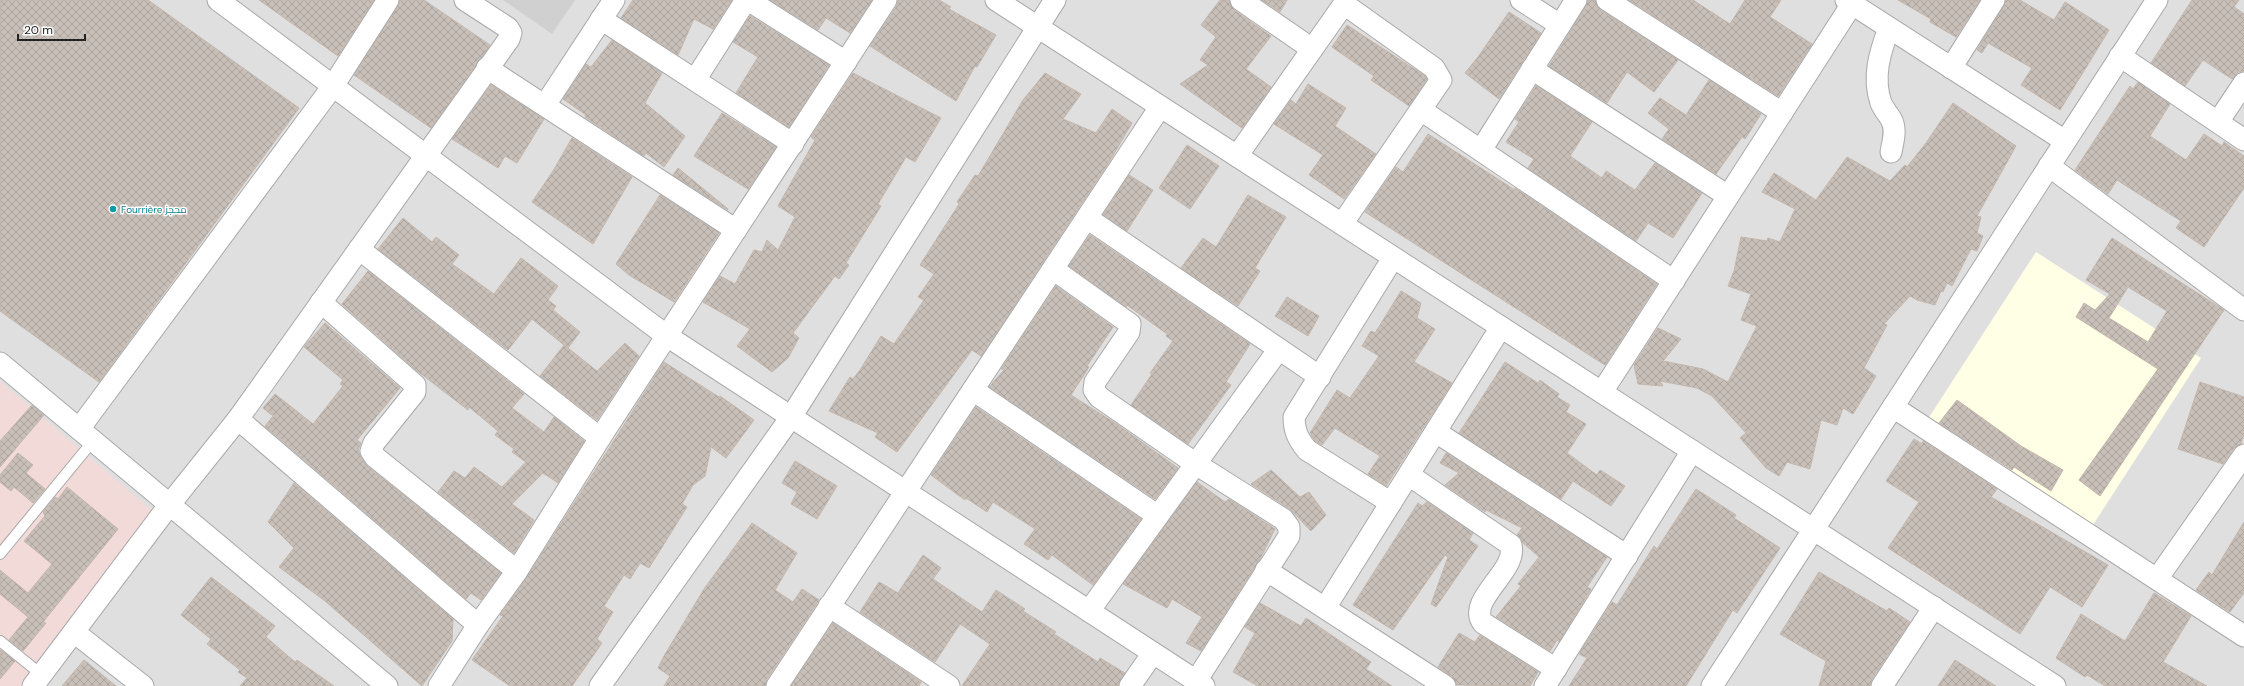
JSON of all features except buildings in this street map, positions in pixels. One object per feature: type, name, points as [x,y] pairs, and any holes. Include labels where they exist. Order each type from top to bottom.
[{"type":"street","points":[[218,0],[667,336],[1200,683],[1266,570],[1289,536],[1289,527],[1283,519],[1196,464],[1096,394],[1094,390],[1095,382],[1129,332],[1130,324],[1053,269]]},
{"type":"street","points":[[86,435],[333,86],[388,0]]},
{"type":"street","points":[[37,680],[170,504],[238,419],[509,39],[511,33],[508,28],[465,0]]},
{"type":"street","points":[[545,105],[614,0]]},
{"type":"street","points":[[695,80],[747,0],[846,62]]},
{"type":"street","points":[[439,686],[478,625],[517,571],[600,438],[886,0]]},
{"type":"street","points":[[996,0],[2055,686]]},
{"type":"street","points":[[600,686],[791,417],[1055,0]]},
{"type":"street","points":[[1241,0],[1312,49]]},
{"type":"street","points":[[1521,0],[1560,25]]},
{"type":"street","points":[[1481,150],[1576,0]]},
{"type":"street","points":[[1607,0],[1782,113]]},
{"type":"street","points":[[1951,68],[1994,0]]},
{"type":"street","points":[[1712,686],[2157,0]]},
{"type":"street","points":[[1237,156],[1346,2],[1434,68],[1440,75],[1441,80],[1342,224]]},
{"type":"street","points":[[1602,392],[1782,113],[1849,2],[2065,141]]},
{"type":"street","points":[[601,19],[792,144]]},
{"type":"street","points":[[1889,28],[1879,54],[1877,71],[1881,103],[1892,121],[1894,135],[1891,152]]},
{"type":"street","points":[[2120,56],[2244,140]]},
{"type":"street","points":[[487,68],[736,230]]},
{"type":"street","points":[[1532,69],[1728,196]]},
{"type":"street","points":[[2218,122],[2244,83]]},
{"type":"street","points":[[777,686],[1160,107]]},
{"type":"street","points":[[1421,110],[1674,281]]},
{"type":"street","points":[[2049,166],[2244,310]]},
{"type":"street","points":[[1087,218],[1320,377]]},
{"type":"street","points":[[359,249],[600,438]]},
{"type":"street","points":[[1391,503],[1307,450],[1298,440],[1294,429],[1294,416],[1320,377],[1393,258]]},
{"type":"street","points":[[321,302],[415,385],[415,392],[374,443],[371,452],[375,457],[517,571]]},
{"type":"street","points":[[1325,608],[1501,327]]},
{"type":"street","points":[[1090,611],[1279,348]]},
{"type":"street","points":[[1,367],[170,504],[387,686]]},
{"type":"street","points":[[973,390],[1158,516]]},
{"type":"street","points":[[1893,407],[2244,636]]},
{"type":"street","points":[[238,419],[478,625]]},
{"type":"street","points":[[1436,432],[1627,556]]},
{"type":"street","points":[[1408,475],[1511,545],[1511,559],[1483,602],[1479,610],[1478,617],[1483,623],[1550,678],[1692,451]]},
{"type":"street","points":[[2157,580],[2244,455]]},
{"type":"street","points":[[1266,570],[1445,686]]},
{"type":"street","points":[[829,606],[949,686]]},
{"type":"street","points":[[1882,686],[1934,607]]},
{"type":"street","points":[[74,632],[143,686]]},
{"type":"street","points":[[1130,686],[1153,653]]},
{"type":"lane","points":[[0,554],[86,435]]},
{"type":"lane","points":[[0,641],[37,680]]},
{"type":"shaded area","points":[[0,0],[2244,0],[2244,686],[0,686]]},
{"type":"shaded area","points":[[503,0],[575,0],[552,34]]},
{"type":"shaded area","points":[[2036,252],[2201,358],[2091,528],[1926,422]]},
{"type":"shaded area","points":[[0,381],[163,520],[23,686],[0,686]]},
{"type":"place","name":"Fourrière محجز","points":[[113,209]]}]
